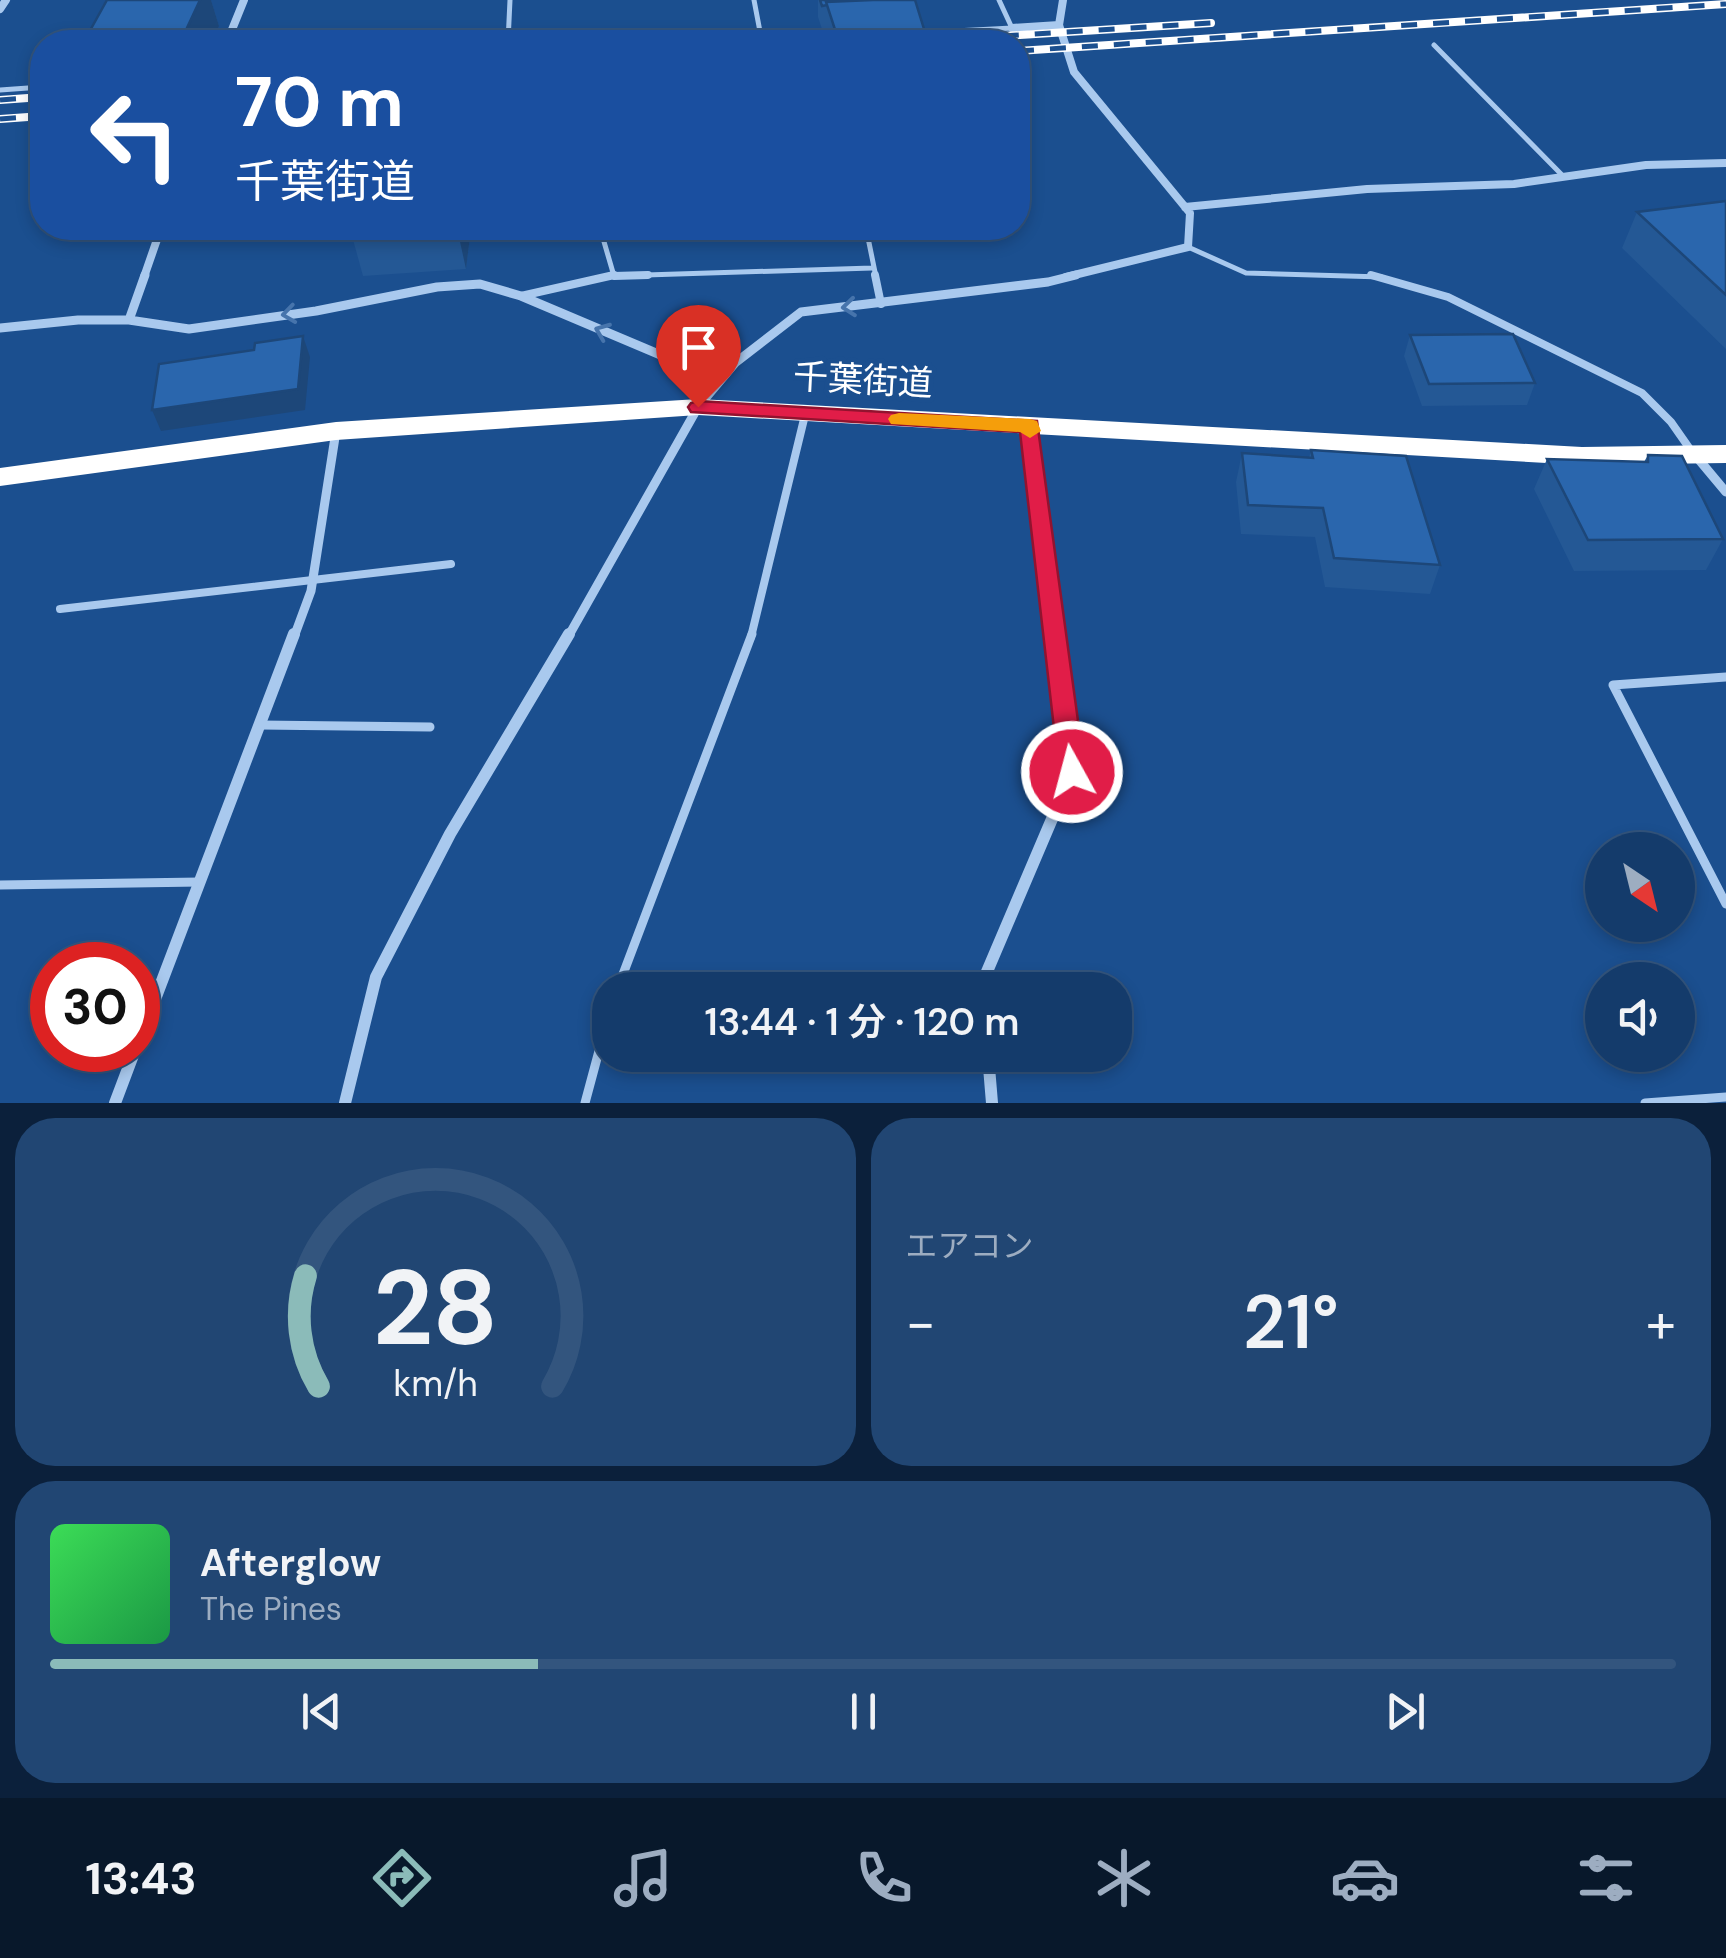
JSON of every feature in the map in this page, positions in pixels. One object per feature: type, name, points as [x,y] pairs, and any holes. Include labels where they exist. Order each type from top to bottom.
[{"type":"highway","name":"千葉街道","points":[[0,477],[336,432],[698,407],[1582,456],[1726,454]]},
{"type":"street","points":[[0,9],[6,0]]},
{"type":"street","points":[[233,30],[244,0]]},
{"type":"street","points":[[345,1103],[376,977],[450,834],[593,595],[698,407],[735,363],[801,312],[1048,282],[1188,247],[1190,214],[1074,72],[1059,24],[1063,0]]},
{"type":"street","points":[[1012,28],[1059,24]]},
{"type":"street","points":[[1185,208],[1367,188],[1514,184],[1646,165],[1726,163]]},
{"type":"street","points":[[129,320],[157,240]]},
{"type":"street","points":[[0,328],[78,320],[129,320],[189,329],[437,287],[480,284],[521,296],[663,356],[688,371],[698,407]]},
{"type":"street","points":[[987,972],[1072,772],[1030,426]]},
{"type":"street","points":[[160,985],[313,582],[336,432]]},
{"type":"street","points":[[1695,456],[1726,492]]},
{"type":"street","points":[[114,1103],[126,1072]]},
{"type":"street","points":[[989,1072],[992,1103]]},
{"type":"lane","points":[[509,30],[510,0]]},
{"type":"lane","points":[[754,0],[758,30]]},
{"type":"lane","points":[[974,30],[1012,28],[999,0]]},
{"type":"lane","points":[[1434,45],[1563,176]]},
{"type":"lane","points":[[0,90],[30,88]]},
{"type":"lane","points":[[604,240],[614,276]]},
{"type":"lane","points":[[868,240],[880,304]]},
{"type":"lane","points":[[1188,247],[1246,274],[1374,276],[1448,297],[1642,393],[1671,422],[1695,456]]},
{"type":"lane","points":[[521,296],[614,276],[872,268]]},
{"type":"lane","points":[[624,972],[758,618],[805,414]]},
{"type":"lane","points":[[60,610],[452,564]]},
{"type":"lane","points":[[1726,677],[1612,685],[1726,904]]},
{"type":"lane","points":[[260,726],[430,727]]},
{"type":"lane","points":[[0,886],[200,882]]},
{"type":"lane","points":[[585,1103],[593,1072]]},
{"type":"lane","points":[[1645,1103],[1726,1098]]},
{"type":"building","points":[[107,0],[200,0],[186,30],[90,30]]},
{"type":"building","points":[[820,0],[873,0],[826,2],[822,6]]},
{"type":"building","points":[[915,0],[924,30],[835,30],[826,2]]},
{"type":"building","points":[[1726,201],[1726,295],[1637,212]]},
{"type":"building","points":[[1513,334],[1535,383],[1429,384],[1410,335]]},
{"type":"building","points":[[303,336],[298,389],[152,410],[159,364],[254,350],[255,343]]},
{"type":"building","points":[[1311,450],[1406,456],[1440,565],[1334,558],[1323,508],[1248,505],[1242,453],[1313,458]]},
{"type":"building","points":[[1648,455],[1682,456],[1723,539],[1588,540],[1547,459],[1648,462]]},
{"type":"railway","points":[[1030,50],[1726,4]]},
{"type":"railway","points":[[1030,34],[1211,23]]},
{"type":"railway","points":[[0,100],[30,98]]},
{"type":"railway","points":[[0,119],[30,117]]},
{"type":"slow traffic","points":[[899,419],[1030,426],[1030,431]]},
{"type":"route","points":[[698,407],[1030,426],[1072,772]]}]
